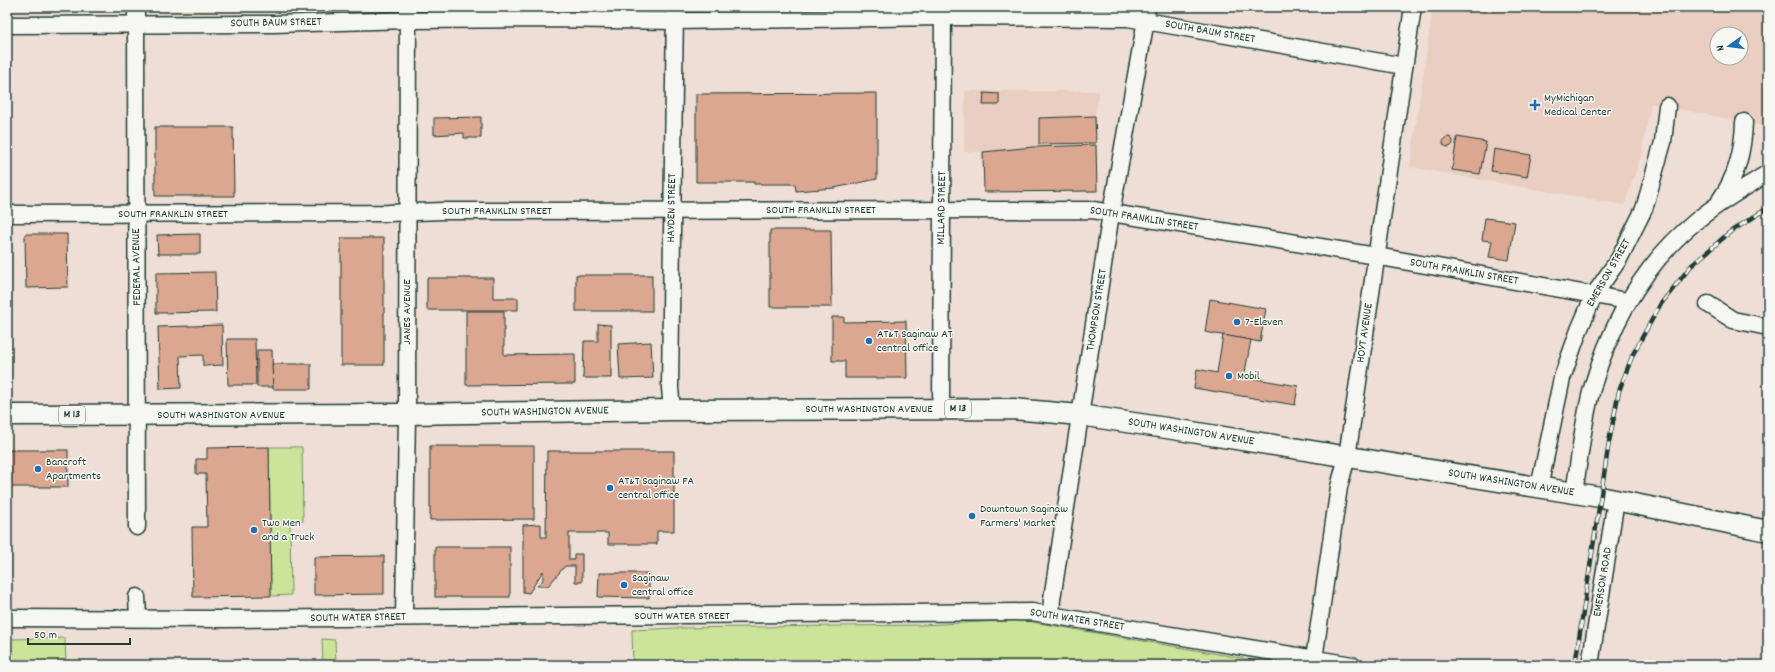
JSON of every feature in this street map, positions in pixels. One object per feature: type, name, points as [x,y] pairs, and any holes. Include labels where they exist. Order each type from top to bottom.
[{"type":"main road","name":"SOUTH WASHINGTON AVENUE","points":[[7,415],[407,414],[672,410],[1013,409],[1080,415],[1574,493],[1616,500],[1768,531]]},
{"type":"street","name":"FEDERAL AVENUE","points":[[136,7],[137,527]]},
{"type":"street","name":"HOYT AVENUE","points":[[1314,659],[1340,487],[1347,457],[1413,7]]},
{"type":"street","name":"SOUTH BAUM STREET","points":[[7,25],[273,24],[408,14],[601,19],[675,14],[943,12],[1128,18],[1146,14],[1404,66]]},
{"type":"street","name":"MILLARD STREET","points":[[940,409],[943,12]]},
{"type":"street","name":"JANES AVENUE","points":[[404,617],[407,414],[406,213],[408,14]]},
{"type":"street","name":"HAYDEN STREET","points":[[672,410],[670,388],[671,211],[675,14]]},
{"type":"street","name":"THOMPSON STREET","points":[[1051,614],[1052,599],[1111,213],[1146,14]]},
{"type":"street","name":"EMERSON STREET","points":[[1539,488],[1562,378],[1579,330],[1594,295],[1619,259],[1644,209],[1663,142],[1667,106]]},
{"type":"street","points":[[1715,206],[1733,180],[1737,169],[1744,139],[1744,122]]},
{"type":"street","points":[[1574,493],[1593,386],[1607,344],[1627,301],[1648,271],[1674,241],[1715,206],[1768,173]]},
{"type":"street","name":"SOUTH FRANKLIN STREET","points":[[7,214],[406,213],[450,211],[1093,210],[1376,256],[1627,301]]},
{"type":"street","points":[[1708,304],[1733,320],[1768,327]]},
{"type":"street","name":"EMERSON ROAD","points":[[1590,665],[1616,500]]},
{"type":"street","points":[[137,596],[138,618]]},
{"type":"street","name":"SOUTH WATER STREET","points":[[7,618],[221,619],[1032,612],[1352,665]]},
{"type":"shaded area","name":"MyMichigan Medical Center","points":[[1433,7],[1768,7],[1768,127],[1651,103],[1641,156],[1624,205],[1410,167]]},
{"type":"shaded area","points":[[965,91],[1099,91],[1095,116],[1039,118],[1039,144],[1033,147],[983,152],[964,152]]},
{"type":"green space","points":[[269,447],[302,447],[303,521],[290,522],[291,595],[271,596]]},
{"type":"green space","points":[[1021,620],[1270,663],[1270,665],[633,665],[632,630],[674,628],[922,625]]},
{"type":"green space","points":[[65,638],[66,665],[7,665],[7,639]]},
{"type":"green space","points":[[322,639],[335,640],[336,665],[323,665]]},
{"type":"building","points":[[877,93],[877,179],[834,188],[796,191],[795,184],[696,182],[696,94]]},
{"type":"building","points":[[984,93],[999,94],[999,105],[983,105]]},
{"type":"building","points":[[1095,116],[1096,143],[1039,144],[1039,118]]},
{"type":"building","points":[[481,117],[481,138],[464,138],[464,133],[434,135],[434,118]]},
{"type":"building","points":[[155,127],[233,127],[234,196],[155,196]]},
{"type":"building","points":[[1446,137],[1450,137],[1452,138],[1452,146],[1446,147],[1443,144],[1443,140]]},
{"type":"building","points":[[1457,137],[1486,142],[1480,174],[1452,170]]},
{"type":"building","points":[[1096,145],[1097,191],[984,192],[983,152],[1033,147]]},
{"type":"building","points":[[1494,149],[1531,155],[1527,177],[1491,171]]},
{"type":"building","points":[[1485,218],[1515,222],[1509,260],[1489,257],[1492,241],[1482,240]]},
{"type":"building","points":[[770,230],[831,230],[832,307],[770,307]]},
{"type":"building","points":[[25,234],[67,234],[68,287],[26,288]]},
{"type":"building","points":[[200,234],[200,254],[158,254],[157,235]]},
{"type":"building","points":[[341,238],[384,238],[384,365],[341,365]]},
{"type":"building","points":[[215,272],[216,312],[156,313],[156,273]]},
{"type":"building","points":[[576,275],[652,275],[652,311],[576,311]]},
{"type":"building","points":[[427,278],[493,278],[493,298],[518,298],[518,310],[427,310]]},
{"type":"building","points":[[1210,299],[1266,309],[1260,342],[1205,332]]},
{"type":"building","points":[[466,311],[504,311],[504,355],[575,354],[575,384],[466,385]]},
{"type":"building","name":"AT&T Saginaw AT central office","points":[[832,317],[844,317],[844,322],[906,321],[907,378],[845,378],[845,361],[832,361]]},
{"type":"building","points":[[598,324],[611,325],[611,378],[583,378],[584,341],[598,341]]},
{"type":"building","points":[[222,325],[223,365],[203,366],[203,355],[180,356],[181,388],[160,389],[158,327]]},
{"type":"building","points":[[1223,335],[1251,340],[1244,377],[1298,386],[1295,405],[1194,388],[1197,369],[1217,373]]},
{"type":"building","points":[[227,339],[255,339],[256,385],[228,385]]},
{"type":"building","points":[[651,342],[653,378],[620,379],[618,344]]},
{"type":"building","points":[[257,350],[272,350],[273,387],[257,387]]},
{"type":"building","points":[[272,364],[311,364],[311,389],[273,389]]},
{"type":"building","points":[[430,446],[534,446],[534,519],[430,520]]},
{"type":"building","points":[[269,447],[271,596],[193,597],[192,527],[207,527],[206,474],[196,474],[196,459],[207,459],[207,448]]},
{"type":"building","name":"Bancroft Apartments","points":[[7,450],[68,450],[68,487],[7,487]]},
{"type":"building","name":"AT&T Saginaw FA central office","points":[[547,451],[674,451],[674,531],[657,531],[657,544],[608,544],[608,533],[569,533],[569,560],[574,560],[574,554],[582,554],[582,582],[575,582],[575,566],[565,566],[548,586],[537,586],[543,580],[543,571],[529,593],[523,592],[523,525],[541,524],[541,537],[546,537]]},
{"type":"building","points":[[435,547],[510,547],[510,597],[435,597]]},
{"type":"building","points":[[384,556],[384,594],[314,595],[314,557]]},
{"type":"building","name":"Saginaw central office","points":[[599,573],[649,573],[649,598],[598,597]]},
{"type":"railway","points":[[1575,665],[1609,442],[1619,391],[1633,354],[1660,305],[1691,266],[1730,232],[1768,208]]},
{"type":"place","name":"MyMichigan Medical Center","points":[[1535,105]]},
{"type":"place","name":"7-Eleven","points":[[1237,322]]},
{"type":"place","name":"AT&T Saginaw AT central office","points":[[869,341]]},
{"type":"place","name":"Mobil","points":[[1229,376]]},
{"type":"place","name":"Bancroft Apartments","points":[[38,469]]},
{"type":"place","name":"AT&T Saginaw FA central office","points":[[610,488]]},
{"type":"place","name":"Downtown Saginaw Farmers' Market","points":[[972,516]]},
{"type":"place","name":"Two Men and a Truck","points":[[254,530]]},
{"type":"place","name":"Saginaw central office","points":[[624,585]]}]
